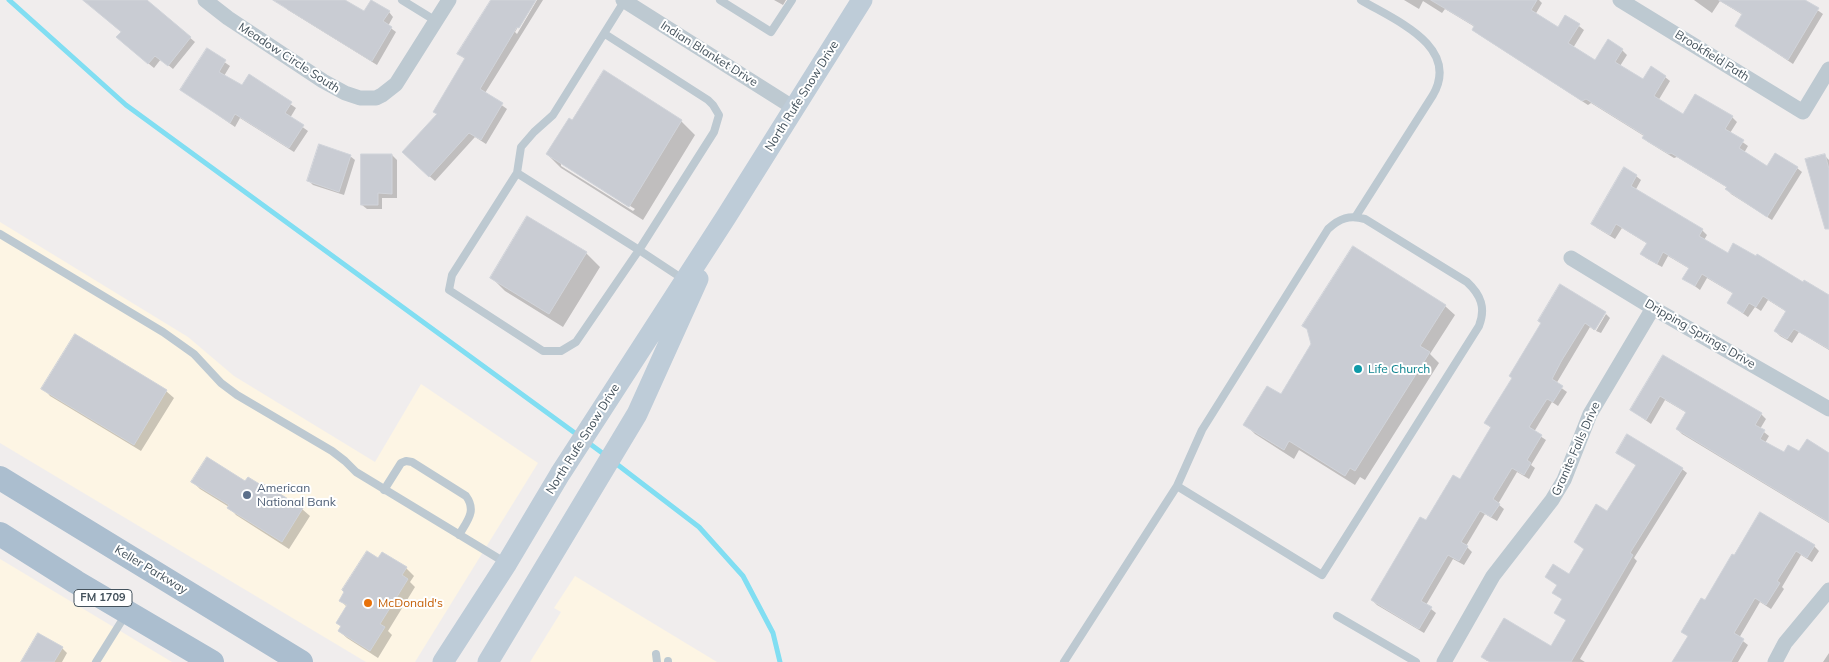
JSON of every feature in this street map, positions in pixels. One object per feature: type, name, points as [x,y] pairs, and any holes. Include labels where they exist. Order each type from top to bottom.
[{"type":"main road","name":"North Rufe Snow Drive","points":[[444,662],[609,396],[726,217],[862,0]]},
{"type":"main road","name":"North Rufe Snow Drive","points":[[488,662],[637,414],[726,217]]},
{"type":"main road","name":"Keller Parkway","points":[[0,478],[302,662]]},
{"type":"main road","name":"FM 1709","points":[[0,534],[212,662]]},
{"type":"main road","points":[[507,563],[536,582]]},
{"type":"street","name":"Meadow Circle South","points":[[206,0],[228,18],[323,81],[345,94],[360,98],[376,98],[396,84],[449,0]]},
{"type":"street","name":"Indian Blanket Drive","points":[[624,0],[794,108]]},
{"type":"street","name":"Brookfield Path","points":[[1620,0],[1803,112],[1829,69]]},
{"type":"street","name":"Dripping Springs Drive","points":[[1571,258],[1653,308],[1829,409]]},
{"type":"street","name":"Granite Falls Drive","points":[[1444,662],[1493,576],[1552,500],[1564,480],[1590,414],[1653,308]]},
{"type":"street","points":[[1775,662],[1791,635],[1829,590]]},
{"type":"lane","points":[[402,0],[436,21]]},
{"type":"lane","points":[[605,34],[708,100],[719,115],[714,132],[639,250],[576,342],[561,351],[543,351],[449,290],[452,274],[516,173],[521,147],[553,115],[605,34],[624,0]]},
{"type":"lane","points":[[720,0],[771,32],[792,0]]},
{"type":"lane","points":[[1356,216],[1433,95],[1438,85],[1440,71],[1434,53],[1423,38],[1361,0]]},
{"type":"lane","points":[[516,173],[684,280]]},
{"type":"lane","points":[[1064,662],[1177,486],[1202,430],[1328,229],[1336,221],[1345,217],[1356,216],[1365,218],[1467,282],[1475,289],[1483,307],[1480,326],[1322,575],[1177,486]]},
{"type":"lane","points":[[0,234],[171,337],[194,354],[221,383],[236,394],[332,451],[356,472],[384,490],[507,563]]},
{"type":"lane","points":[[384,490],[401,464],[406,461],[412,462],[466,496],[470,502],[472,507],[471,515],[460,535]]},
{"type":"lane","points":[[96,662],[127,612]]},
{"type":"lane","points":[[1337,616],[1416,662]]},
{"type":"shaded area","points":[[0,222],[188,337],[234,376],[375,462],[421,384],[538,463],[415,662],[366,662],[0,443]]},
{"type":"shaded area","points":[[0,559],[172,662],[0,662]]},
{"type":"shaded area","points":[[575,576],[717,662],[530,662],[561,612],[554,608]]},
{"type":"building","points":[[83,0],[147,0],[191,37],[168,66],[155,56],[148,64],[116,37],[121,32]]},
{"type":"building","points":[[273,0],[345,0],[364,11],[371,0],[390,11],[383,21],[392,27],[372,61]]},
{"type":"building","points":[[491,0],[536,0],[519,28],[517,27],[480,89],[503,103],[481,140],[469,133],[429,177],[402,152],[437,114],[433,112],[465,58],[457,54]]},
{"type":"building","points":[[1431,0],[1537,0],[1531,10],[1558,27],[1565,15],[1580,24],[1568,43],[1595,60],[1608,39],[1623,49],[1615,62],[1643,79],[1651,66],[1666,76],[1654,96],[1683,114],[1695,94],[1733,116],[1725,129],[1744,140],[1739,148],[1767,166],[1775,153],[1798,167],[1767,217],[1725,189],[1727,187],[1642,138],[1644,135],[1586,99],[1582,101],[1472,30],[1474,26]]},
{"type":"building","points":[[1719,0],[1805,0],[1819,8],[1788,60],[1735,26],[1742,14]]},
{"type":"building","points":[[207,48],[226,60],[219,72],[242,85],[249,74],[292,102],[285,113],[304,125],[289,148],[235,114],[230,123],[180,90]]},
{"type":"building","points":[[604,70],[682,120],[629,207],[546,154],[569,118],[572,120]]},
{"type":"building","points":[[319,144],[351,155],[339,192],[307,181]]},
{"type":"building","points":[[361,154],[392,154],[392,194],[378,193],[378,205],[361,205]]},
{"type":"building","points":[[1825,154],[1829,169],[1829,229],[1825,229],[1805,159]]},
{"type":"building","points":[[1624,167],[1637,175],[1631,186],[1703,229],[1699,236],[1728,253],[1733,243],[1756,256],[1757,254],[1803,282],[1804,280],[1829,295],[1829,349],[1794,329],[1787,339],[1774,331],[1786,311],[1763,296],[1756,307],[1749,303],[1743,313],[1727,303],[1733,293],[1702,274],[1695,286],[1682,279],[1689,268],[1663,252],[1657,264],[1640,254],[1647,243],[1616,224],[1610,235],[1591,224]]},
{"type":"building","points":[[527,216],[587,252],[549,314],[490,278]]},
{"type":"building","name":"Life Church","points":[[1353,246],[1446,305],[1420,346],[1430,352],[1355,471],[1350,468],[1345,476],[1289,441],[1284,450],[1243,425],[1267,386],[1281,394],[1311,344],[1307,329],[1302,326]]},
{"type":"building","points":[[1560,284],[1606,312],[1595,330],[1585,323],[1562,360],[1552,379],[1563,386],[1553,402],[1547,399],[1529,427],[1542,435],[1527,460],[1531,463],[1524,475],[1512,468],[1493,499],[1500,504],[1491,517],[1480,511],[1461,542],[1468,546],[1459,561],[1448,555],[1421,601],[1432,607],[1419,629],[1371,600],[1420,517],[1426,520],[1453,475],[1460,479],[1491,427],[1484,423],[1512,378],[1509,376],[1541,323],[1538,321]]},
{"type":"building","points":[[75,334],[167,390],[134,445],[41,389]]},
{"type":"building","points":[[1663,355],[1762,413],[1755,425],[1765,430],[1760,439],[1784,452],[1788,445],[1799,451],[1807,439],[1829,453],[1829,522],[1676,429],[1686,412],[1660,396],[1646,420],[1630,410]]},
{"type":"building","points":[[1627,434],[1683,468],[1630,553],[1633,555],[1571,662],[1490,662],[1481,657],[1504,618],[1551,646],[1566,620],[1554,613],[1562,599],[1552,593],[1557,585],[1545,577],[1553,564],[1569,574],[1584,549],[1574,542],[1596,504],[1607,511],[1636,465],[1616,453]]},
{"type":"building","name":"American National Bank","points":[[207,457],[245,481],[248,477],[261,485],[262,483],[303,508],[282,542],[227,508],[229,505],[191,482]]},
{"type":"building","points":[[1760,512],[1815,545],[1807,558],[1796,551],[1777,581],[1780,583],[1766,605],[1755,598],[1734,633],[1744,639],[1731,662],[1672,662],[1688,636],[1681,632],[1701,598],[1705,600]]},
{"type":"building","name":"McDonald's","points":[[367,551],[378,558],[382,552],[407,567],[402,575],[408,579],[380,624],[385,627],[370,651],[338,631],[341,626],[336,623],[347,605],[339,601],[344,592],[342,590]]},
{"type":"building","points":[[38,633],[63,647],[54,662],[21,662]]},
{"type":"waterway","points":[[9,0],[126,105],[579,436]]},
{"type":"waterway","points":[[586,441],[605,455]]},
{"type":"waterway","points":[[614,462],[699,527],[743,576],[773,633],[780,662]]},
{"type":"place","name":"Life Church","points":[[1358,369]]},
{"type":"place","name":"American National Bank","points":[[247,495]]},
{"type":"place","name":"McDonald's","points":[[368,603]]}]
